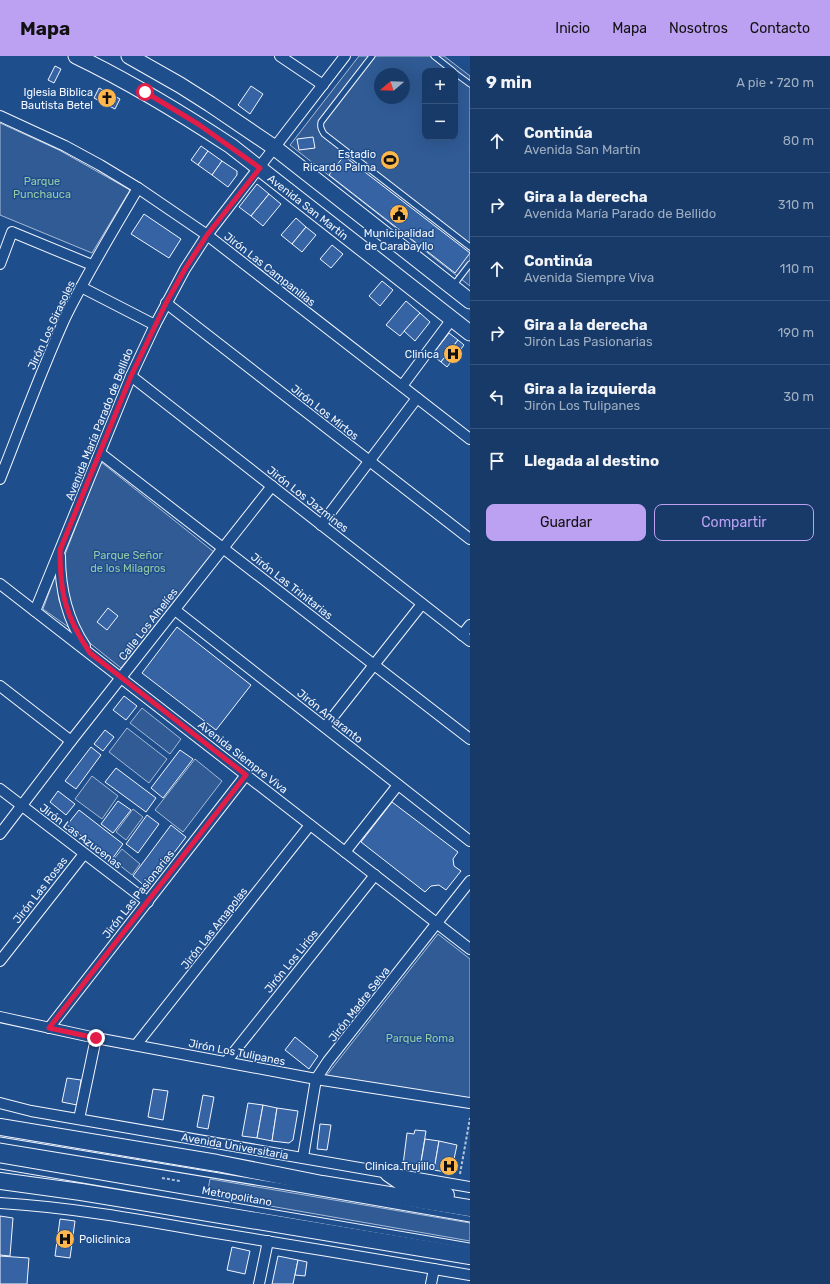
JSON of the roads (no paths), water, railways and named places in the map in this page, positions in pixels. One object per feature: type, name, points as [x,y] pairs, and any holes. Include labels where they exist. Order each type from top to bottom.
[{"type":"main road","name":"Avenida San Martín","points":[[76,56],[116,76],[170,107],[230,146],[470,333]]},
{"type":"main road","points":[[129,56],[180,84],[275,148],[470,301]]},
{"type":"main road","name":"Avenida Universitaria","points":[[0,1127],[217,1163],[322,1184],[470,1208]]},
{"type":"main road","points":[[388,1173],[401,1182],[461,1199],[470,1204]]},
{"type":"main road","points":[[0,1181],[97,1194],[470,1256]]},
{"type":"street","points":[[280,56],[323,84]]},
{"type":"street","name":"Avenida María Parado de Bellido","points":[[35,612],[131,376],[166,303],[185,269],[207,235],[345,56]]},
{"type":"street","name":"Jirón Las Campanillas","points":[[0,116],[65,146],[138,188],[207,235],[470,438]]},
{"type":"street","name":"Jirón Los Girasoles","points":[[0,479],[52,347],[92,265],[138,188]]},
{"type":"street","points":[[0,264],[12,232],[92,265]]},
{"type":"street","points":[[81,288],[155,325]]},
{"type":"street","name":"Jirón Los Mirtos","points":[[166,303],[470,539]]},
{"type":"street","points":[[402,386],[452,319]]},
{"type":"street","name":"Jirón Los Jazmines","points":[[131,376],[466,638]]},
{"type":"street","points":[[321,524],[417,398]]},
{"type":"street","name":"Jirón Las Trinitarias","points":[[100,453],[470,739]]},
{"type":"street","name":"Calle Los Alhelíes","points":[[0,834],[272,486]]},
{"type":"street","name":"Avenida María Parado de Bellido","points":[[60,550],[62,591],[66,607],[77,634],[90,653]]},
{"type":"street","name":"Avenida Siempre Viva","points":[[0,584],[470,949]]},
{"type":"street","points":[[325,727],[422,604]]},
{"type":"street","name":"Jirón Amaranto","points":[[175,610],[470,841]]},
{"type":"street","points":[[466,638],[470,625]]},
{"type":"street","points":[[0,686],[72,741]]},
{"type":"street","name":"Jirón Las Pasionarias","points":[[49,1028],[246,775]]},
{"type":"street","points":[[346,852],[398,785]]},
{"type":"street","name":"Jirón Las Azucenas","points":[[0,789],[148,902]]},
{"type":"street","name":"Jirón Las Amapolas","points":[[136,1045],[310,825]]},
{"type":"street","name":"Jirón Las Rosas","points":[[0,961],[84,854]]},
{"type":"street","name":"Jirón Los Lirios","points":[[226,1062],[375,875]]},
{"type":"street","name":"Jirón Madre Selva","points":[[303,1157],[316,1079],[328,1061],[470,881]]},
{"type":"street","name":"Jirón Los Tulipanes","points":[[0,1017],[96,1038],[316,1079],[470,1103]]},
{"type":"street","points":[[79,1119],[96,1038]]},
{"type":"street","name":"Avenida Universitaria","points":[[0,1103],[31,1111],[303,1157],[388,1173],[466,1185]]},
{"type":"street","points":[[0,1203],[76,1211],[470,1275]]},
{"type":"street","points":[[259,1284],[268,1241]]},
{"type":"street","points":[[431,1284],[434,1269]]},
{"type":"lane","points":[[372,56],[321,122],[320,128],[355,158],[470,247]]},
{"type":"lane","points":[[434,56],[449,68]]},
{"type":"lane","points":[[458,75],[470,84]]},
{"type":"lane","points":[[452,287],[470,264]]},
{"type":"lane","name":"Metropolitano","points":[[0,1140],[470,1218]]},
{"type":"lane","name":"Metropolitano","points":[[0,1166],[470,1246]]},
{"type":"place","name":"Iglesia Biblica Bautista Betel","points":[[107,98]]},
{"type":"place","name":"Estadio Ricardo Palma","points":[[390,160]]},
{"type":"place","name":"Municipalidad de Carabayllo","points":[[399,214]]},
{"type":"place","name":"Clinica","points":[[453,354]]},
{"type":"place","name":"Clinica Trujillo","points":[[449,1166]]},
{"type":"place","name":"Policlinica","points":[[65,1239]]},
{"type":"park label","name":"Parque Punchauca","points":[[42,187]]},
{"type":"park label","name":"Parque Señor de los Milagros","points":[[128,561]]},
{"type":"park label","name":"Parque Roma","points":[[420,1038]]}]
